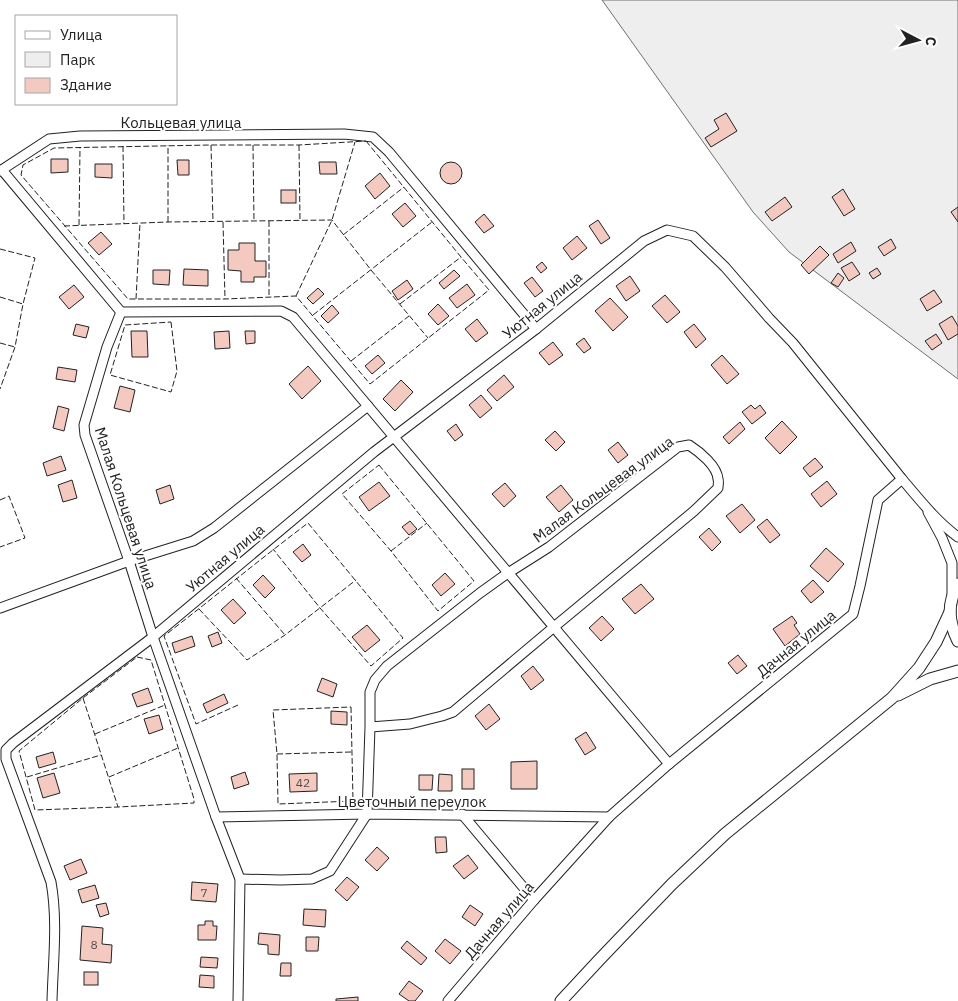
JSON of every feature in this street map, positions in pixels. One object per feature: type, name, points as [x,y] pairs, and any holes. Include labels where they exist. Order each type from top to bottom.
[{"type":"street","name":"Кольцевая улица","points":[[1,171],[50,139],[80,136],[344,134],[373,138],[389,152],[536,329]]},
{"type":"street","points":[[1,171],[121,312],[281,311],[293,317],[669,764]]},
{"type":"street","name":"Уютная улица","points":[[52,1001],[54,897],[51,882],[6,759],[6,750],[153,637],[374,452],[536,329],[644,241],[667,230],[693,236],[725,267],[793,343],[902,479]]},
{"type":"street","name":"Малая Кольцевая улица","points":[[121,312],[107,347],[84,425],[85,436],[129,561],[153,637],[216,817],[240,879],[238,1001]]},
{"type":"street","points":[[0,608],[129,561],[193,541],[214,528],[368,406]]},
{"type":"street","name":"Малая Кольцевая улица","points":[[367,814],[370,692],[375,680],[387,666],[508,573],[549,547],[678,447],[689,445],[699,451],[714,468],[718,478],[718,488],[694,511],[454,712],[410,724],[370,727]]},
{"type":"street","points":[[902,479],[921,501],[958,537]]},
{"type":"street","name":"Дачная улица","points":[[448,1001],[534,900],[609,817],[669,764],[853,614],[878,500],[902,479]]},
{"type":"street","points":[[921,501],[942,538],[952,563],[950,612],[952,627],[958,641]]},
{"type":"street","points":[[952,595],[958,584]]},
{"type":"street","points":[[561,1001],[672,884],[725,834],[892,698],[919,668],[936,642],[950,612]]},
{"type":"street","points":[[892,698],[930,679],[958,671]]},
{"type":"street","points":[[240,879],[312,879],[330,871],[367,814]]},
{"type":"street","name":"Цветочный переулок","points":[[216,817],[367,814],[609,817]]},
{"type":"street","points":[[462,814],[534,900]]},
{"type":"green space","points":[[602,0],[958,0],[958,379],[789,252],[753,212]]},
{"type":"building","points":[[726,113],[737,131],[711,147],[705,138],[719,129],[714,120]]},
{"type":"building","points":[[51,159],[68,159],[68,172],[51,173]]},
{"type":"building","points":[[177,160],[189,160],[189,175],[178,175]]},
{"type":"building","points":[[319,162],[336,162],[337,174],[320,174]]},
{"type":"building","points":[[451,162],[459,165],[462,173],[459,181],[451,184],[443,181],[440,173],[443,165]]},
{"type":"building","points":[[95,164],[112,164],[112,178],[95,177]]},
{"type":"building","points":[[380,173],[390,186],[375,199],[365,186]]},
{"type":"building","points":[[843,189],[855,209],[844,216],[832,197]]},
{"type":"building","points":[[281,190],[296,190],[296,203],[281,203]]},
{"type":"building","points":[[785,197],[792,207],[772,221],[765,212]]},
{"type":"building","points":[[405,203],[416,216],[403,227],[392,214]]},
{"type":"building","points":[[958,207],[958,222],[951,212]]},
{"type":"building","points":[[484,214],[494,226],[484,233],[475,222]]},
{"type":"building","points":[[598,220],[610,238],[601,244],[589,226]]},
{"type":"building","points":[[101,232],[112,244],[99,255],[88,243]]},
{"type":"building","points":[[577,236],[587,248],[572,260],[563,248]]},
{"type":"building","points":[[891,239],[896,248],[884,256],[878,247]]},
{"type":"building","points":[[851,242],[856,251],[838,263],[833,254]]},
{"type":"building","points":[[239,243],[255,243],[255,261],[266,261],[266,277],[254,277],[254,282],[241,282],[241,271],[228,270],[228,250],[239,250]]},
{"type":"building","points":[[820,246],[829,255],[809,274],[801,265]]},
{"type":"building","points":[[542,262],[547,268],[541,273],[536,267]]},
{"type":"building","points":[[852,262],[860,274],[849,281],[841,268]]},
{"type":"building","points":[[877,268],[881,274],[873,279],[869,273]]},
{"type":"building","points":[[184,269],[208,270],[208,286],[183,285]]},
{"type":"building","points":[[153,270],[170,270],[169,285],[153,284]]},
{"type":"building","points":[[454,270],[460,276],[444,289],[439,283]]},
{"type":"building","points":[[838,273],[844,278],[838,287],[831,283]]},
{"type":"building","points":[[630,276],[640,291],[626,301],[616,286]]},
{"type":"building","points":[[532,277],[543,291],[535,297],[524,283]]},
{"type":"building","points":[[407,280],[413,289],[398,300],[392,291]]},
{"type":"building","points":[[467,284],[475,295],[457,308],[449,298]]},
{"type":"building","points":[[74,285],[84,297],[69,309],[59,297]]},
{"type":"building","points":[[318,288],[324,294],[313,304],[307,298]]},
{"type":"building","points":[[934,290],[942,302],[927,311],[920,299]]},
{"type":"building","points":[[665,295],[680,312],[667,323],[652,306]]},
{"type":"building","points":[[610,298],[628,317],[613,331],[595,311]]},
{"type":"building","points":[[438,304],[449,316],[438,325],[428,314]]},
{"type":"building","points":[[332,305],[339,313],[328,323],[321,316]]},
{"type":"building","points":[[952,316],[958,326],[958,334],[948,340],[939,324]]},
{"type":"building","points":[[477,319],[488,333],[476,342],[465,329]]},
{"type":"building","points":[[76,324],[89,327],[86,338],[73,335]]},
{"type":"building","points":[[694,324],[706,339],[696,348],[684,332]]},
{"type":"building","points":[[131,331],[147,331],[148,357],[132,357]]},
{"type":"building","points":[[229,331],[230,348],[215,349],[214,332]]},
{"type":"building","points":[[245,331],[255,331],[255,343],[246,344]]},
{"type":"building","points":[[936,334],[942,343],[932,350],[925,341]]},
{"type":"building","points":[[584,338],[591,348],[584,353],[576,344]]},
{"type":"building","points":[[553,342],[563,355],[549,365],[539,353]]},
{"type":"building","points":[[378,355],[385,363],[372,374],[365,366]]},
{"type":"building","points":[[722,355],[739,374],[727,384],[711,365]]},
{"type":"building","points":[[308,366],[321,381],[302,399],[289,384]]},
{"type":"building","points":[[58,367],[77,370],[75,382],[56,379]]},
{"type":"building","points":[[504,375],[514,387],[497,401],[487,390]]},
{"type":"building","points":[[401,380],[413,392],[395,411],[383,399]]},
{"type":"building","points":[[120,386],[135,390],[130,412],[114,408]]},
{"type":"building","points":[[481,395],[492,408],[480,418],[469,405]]},
{"type":"building","points":[[751,405],[755,409],[760,405],[766,413],[752,424],[742,412]]},
{"type":"building","points":[[58,406],[69,409],[64,431],[53,428]]},
{"type":"building","points":[[782,421],[797,437],[780,454],[765,438]]},
{"type":"building","points":[[740,422],[745,429],[729,444],[723,437]]},
{"type":"building","points":[[456,424],[463,435],[455,441],[447,431]]},
{"type":"building","points":[[555,431],[565,442],[556,451],[545,440]]},
{"type":"building","points":[[618,442],[628,455],[618,463],[608,450]]},
{"type":"building","points":[[61,456],[66,470],[47,476],[43,463]]},
{"type":"building","points":[[815,458],[823,467],[810,477],[803,468]]},
{"type":"building","points":[[72,480],[77,498],[63,502],[58,485]]},
{"type":"building","points":[[827,481],[837,494],[821,507],[811,494]]},
{"type":"building","points":[[379,482],[390,496],[369,511],[359,497]]},
{"type":"building","points":[[505,483],[516,496],[504,507],[492,494]]},
{"type":"building","points":[[170,485],[174,499],[160,504],[156,490]]},
{"type":"building","points":[[561,485],[573,500],[559,512],[546,497]]},
{"type":"building","points":[[742,504],[755,520],[740,533],[726,516]]},
{"type":"building","points":[[767,519],[780,535],[770,543],[757,527]]},
{"type":"building","points":[[410,521],[417,529],[409,535],[402,527]]},
{"type":"building","points":[[709,528],[721,542],[712,551],[699,537]]},
{"type":"building","points":[[303,544],[311,555],[302,562],[293,552]]},
{"type":"building","points":[[826,548],[844,564],[828,582],[810,566]]},
{"type":"building","points":[[445,573],[455,584],[441,596],[432,585]]},
{"type":"building","points":[[263,575],[275,588],[265,598],[253,585]]},
{"type":"building","points":[[813,580],[824,592],[811,603],[801,591]]},
{"type":"building","points":[[641,584],[654,599],[635,614],[622,599]]},
{"type":"building","points":[[233,599],[246,613],[234,624],[221,610]]},
{"type":"building","points":[[602,616],[614,629],[601,641],[589,628]]},
{"type":"building","points":[[792,616],[797,623],[794,625],[800,634],[785,646],[773,629]]},
{"type":"building","points":[[367,625],[380,640],[365,652],[352,637]]},
{"type":"building","points":[[218,632],[222,643],[212,647],[208,636]]},
{"type":"building","points":[[192,636],[195,646],[175,653],[172,643]]},
{"type":"building","points":[[738,655],[747,666],[737,674],[728,663]]},
{"type":"building","points":[[533,666],[544,680],[531,690],[521,676]]},
{"type":"building","points":[[322,678],[337,684],[333,697],[317,691]]},
{"type":"building","points":[[148,688],[153,702],[137,707],[132,694]]},
{"type":"building","points":[[224,694],[228,703],[207,713],[203,704]]},
{"type":"building","points":[[489,704],[500,719],[486,730],[475,716]]},
{"type":"building","points":[[331,711],[347,712],[347,725],[331,724]]},
{"type":"building","points":[[159,715],[163,729],[149,734],[144,719]]},
{"type":"building","points":[[586,732],[596,748],[585,755],[575,739]]},
{"type":"building","points":[[53,752],[56,763],[39,768],[36,757]]},
{"type":"building","points":[[537,761],[537,789],[511,789],[511,762]]},
{"type":"building","points":[[462,769],[474,769],[474,789],[462,789]]},
{"type":"building","points":[[245,772],[249,784],[234,789],[231,777]]},
{"type":"building","points":[[54,773],[60,793],[43,798],[37,778]]},
{"type":"building","points":[[317,773],[317,791],[290,792],[289,774]]},
{"type":"building","points":[[439,774],[452,775],[452,791],[438,791]]},
{"type":"building","points":[[419,775],[433,775],[432,790],[419,790]]},
{"type":"building","points":[[435,837],[446,837],[447,852],[436,853]]},
{"type":"building","points":[[377,847],[389,858],[377,871],[365,860]]},
{"type":"building","points":[[468,855],[478,868],[464,879],[453,866]]},
{"type":"building","points":[[81,859],[87,873],[70,880],[64,866]]},
{"type":"building","points":[[347,877],[359,887],[347,901],[335,890]]},
{"type":"building","points":[[192,882],[218,884],[216,902],[191,900]]},
{"type":"building","points":[[95,885],[99,898],[82,903],[78,890]]},
{"type":"building","points":[[106,903],[109,914],[100,917],[96,905]]},
{"type":"building","points":[[470,905],[483,914],[475,926],[462,917]]},
{"type":"building","points":[[304,909],[326,910],[325,927],[303,925]]},
{"type":"building","points":[[205,921],[213,921],[213,926],[217,926],[216,940],[198,940],[198,925],[205,925]]},
{"type":"building","points":[[82,926],[103,928],[102,944],[112,945],[111,963],[80,960]]},
{"type":"building","points":[[259,933],[280,935],[279,955],[268,954],[268,945],[258,944]]},
{"type":"building","points":[[306,937],[319,937],[318,951],[306,951]]},
{"type":"building","points":[[445,939],[461,951],[450,964],[435,951]]},
{"type":"building","points":[[407,941],[427,958],[421,965],[401,948]]},
{"type":"building","points":[[201,957],[218,958],[217,968],[200,967]]},
{"type":"building","points":[[281,963],[291,963],[291,976],[280,976]]},
{"type":"building","points":[[84,972],[98,972],[98,985],[84,985]]},
{"type":"building","points":[[200,975],[214,976],[214,988],[199,987]]},
{"type":"building","points":[[409,981],[423,991],[415,1001],[409,1001],[399,994]]},
{"type":"building","points":[[358,997],[358,1001],[336,1001],[336,999]]},
{"type":"fence","points":[[366,141],[489,290],[370,384],[296,296],[225,299],[128,299],[21,175],[23,165],[54,148],[299,145],[366,141]]},
{"type":"fence","points":[[296,296],[332,220],[355,142]]},
{"type":"fence","points":[[168,145],[168,222]]},
{"type":"fence","points":[[211,145],[213,222]]},
{"type":"fence","points":[[253,145],[254,221]]},
{"type":"fence","points":[[299,145],[300,221]]},
{"type":"fence","points":[[123,146],[124,224]]},
{"type":"fence","points":[[79,225],[80,148]]},
{"type":"fence","points":[[343,235],[404,187]]},
{"type":"fence","points":[[64,226],[168,222],[332,220],[428,338]]},
{"type":"fence","points":[[269,221],[269,297]]},
{"type":"fence","points":[[223,222],[225,299]]},
{"type":"fence","points":[[313,315],[432,222]]},
{"type":"fence","points":[[136,299],[140,223]]},
{"type":"fence","points":[[0,249],[35,258],[23,304],[15,347],[0,389]]},
{"type":"fence","points":[[400,304],[461,257]]},
{"type":"fence","points":[[0,297],[23,304]]},
{"type":"fence","points":[[351,361],[409,316]]},
{"type":"fence","points":[[171,322],[177,371],[171,392],[110,375],[125,325],[171,322]]},
{"type":"fence","points":[[0,343],[15,347]]},
{"type":"fence","points":[[379,465],[474,581],[438,611],[391,551],[342,494],[379,465]]},
{"type":"fence","points":[[0,500],[9,496],[25,538],[0,547]]},
{"type":"fence","points":[[238,705],[196,724],[164,636],[272,551],[290,537],[308,523],[403,638],[371,666],[320,608],[273,549]]},
{"type":"fence","points":[[391,551],[427,523]]},
{"type":"fence","points":[[236,578],[285,635]]},
{"type":"fence","points":[[199,609],[247,660],[285,635],[356,580]]},
{"type":"fence","points":[[137,657],[151,660],[194,803],[35,810],[19,751],[83,698],[137,657]]},
{"type":"fence","points":[[83,698],[118,807]]},
{"type":"fence","points":[[95,734],[165,705]]},
{"type":"fence","points":[[351,707],[353,801],[278,804],[277,754],[273,710],[351,707]]},
{"type":"fence","points":[[109,777],[178,748]]},
{"type":"fence","points":[[277,754],[351,752]]},
{"type":"fence","points":[[27,777],[101,755]]}]
